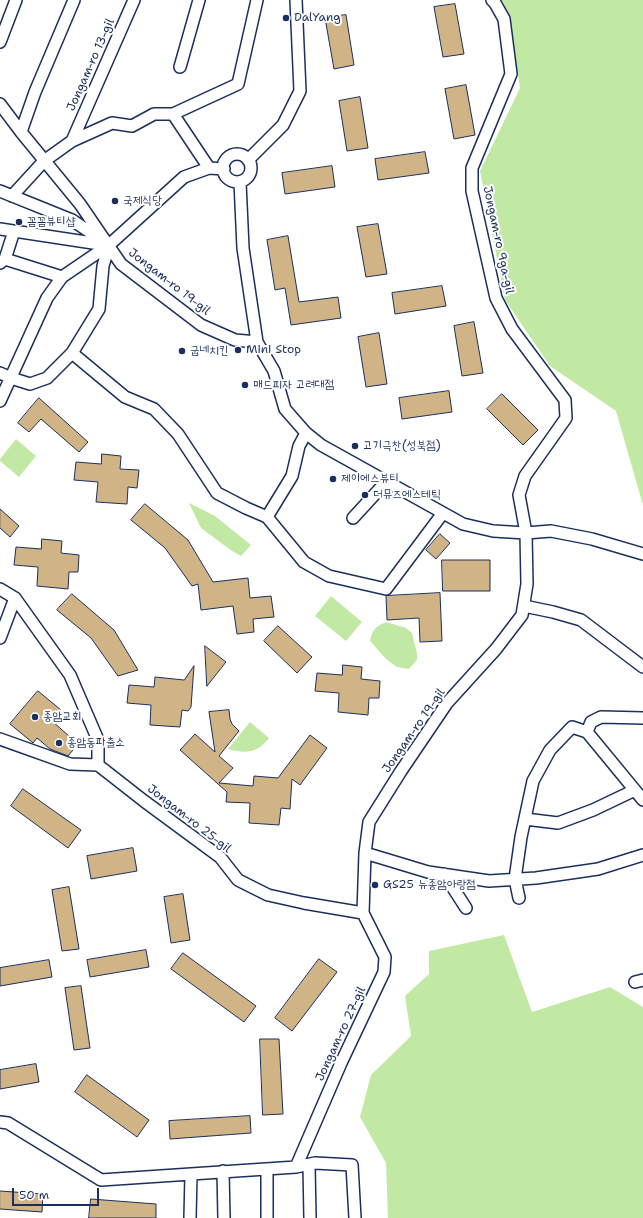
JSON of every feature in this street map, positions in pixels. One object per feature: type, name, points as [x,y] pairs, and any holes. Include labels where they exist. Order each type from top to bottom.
[{"type":"street","points":[[0,42],[16,0]]},
{"type":"street","points":[[21,132],[35,92],[74,0]]},
{"type":"street","name":"Jongam-ro 13-gil","points":[[72,141],[134,0]]},
{"type":"street","points":[[180,67],[199,0]]},
{"type":"street","points":[[12,196],[44,161],[72,141],[112,123],[132,126],[154,114],[173,114],[238,84],[257,0]]},
{"type":"street","name":"Jongam-ro 9ga-gil","points":[[492,0],[504,19],[511,74],[472,168],[472,190],[496,298],[512,329],[566,400],[566,418],[525,476],[519,495],[526,533]]},
{"type":"street","points":[[248,160],[283,125],[300,91],[293,1]]},
{"type":"street","name":"Jongam-ro 19-gil","points":[[1,108],[80,204],[121,264],[202,325],[235,340],[257,342]]},
{"type":"street","points":[[173,114],[209,168]]},
{"type":"street","points":[[235,155],[240,155],[248,160],[251,168],[250,173],[245,180],[240,182],[228,179],[225,175],[224,168],[227,160],[235,155]]},
{"type":"street","points":[[0,401],[47,298],[62,277],[109,245],[184,177],[209,168],[224,168]]},
{"type":"street","points":[[240,182],[243,248],[257,342],[274,371],[285,409],[306,433],[321,445],[463,524],[493,532],[526,533],[551,531],[592,539],[643,554]]},
{"type":"street","points":[[0,191],[72,220],[109,245]]},
{"type":"street","points":[[0,229],[109,245]]},
{"type":"street","points":[[14,231],[3,261],[62,277]]},
{"type":"street","points":[[0,373],[30,384],[46,378],[72,353],[99,309],[103,266],[109,245]]},
{"type":"street","points":[[72,353],[125,397],[154,409],[178,434],[217,492],[246,508],[267,517],[304,562],[329,576],[386,589],[443,513]]},
{"type":"street","points":[[267,517],[292,476],[299,446],[306,433]]},
{"type":"street","points":[[354,518],[386,482]]},
{"type":"street","name":"Jongam-ro 19-gil","points":[[363,913],[365,854],[370,822],[401,771],[447,703],[496,649],[522,615],[527,584],[526,533]]},
{"type":"street","points":[[0,589],[15,598],[70,675],[98,740],[98,765],[70,764],[0,739]]},
{"type":"street","points":[[0,638],[15,598]]},
{"type":"street","points":[[524,606],[581,620],[643,667]]},
{"type":"street","points":[[587,732],[591,722],[601,717],[643,718]]},
{"type":"street","points":[[520,898],[515,879],[521,837],[533,781],[550,750],[572,727],[587,732],[643,800]]},
{"type":"street","name":"Jongam-ro 25-gil","points":[[98,765],[220,857],[238,880],[268,895],[363,913]]},
{"type":"street","points":[[525,819],[558,823],[593,810],[635,790]]},
{"type":"street","points":[[365,854],[428,872],[489,881],[536,878],[598,869],[643,855]]},
{"type":"street","points":[[444,874],[466,908]]},
{"type":"street","name":"Jongam-ro 27-gil","points":[[296,1166],[341,1063],[384,972],[386,957],[363,913]]},
{"type":"street","points":[[0,1122],[8,1123],[101,1180],[223,1172],[309,1164],[352,1165],[355,1218]]},
{"type":"street","points":[[309,1164],[310,1218]]},
{"type":"street","points":[[267,1168],[267,1218]]},
{"type":"street","points":[[223,1172],[224,1218]]},
{"type":"street","points":[[190,1218],[191,1174]]},
{"type":"green space","points":[[496,0],[643,0],[643,505],[616,411],[550,366],[505,300],[480,171],[520,88],[508,11]]},
{"type":"green space","points":[[16,439],[36,456],[19,477],[0,461]]},
{"type":"green space","points":[[189,503],[215,516],[251,545],[241,556],[232,551],[201,528]]},
{"type":"green space","points":[[331,596],[362,622],[346,641],[315,616]]},
{"type":"green space","points":[[386,622],[406,628],[412,633],[417,653],[417,660],[409,669],[397,667],[386,659],[370,641],[375,629],[379,625]]},
{"type":"green space","points":[[250,722],[269,738],[265,743],[256,749],[246,752],[228,749]]},
{"type":"green space","points":[[504,935],[532,1012],[610,987],[643,1007],[643,1218],[388,1218],[386,1163],[360,1117],[371,1075],[411,1036],[405,996],[429,974],[429,951]]},
{"type":"building","points":[[455,4],[464,54],[443,57],[434,7]]},
{"type":"building","points":[[346,15],[354,65],[334,69],[325,18]]},
{"type":"building","points":[[466,85],[475,135],[454,139],[445,89]]},
{"type":"building","points":[[360,97],[368,148],[347,151],[339,101]]},
{"type":"building","points":[[425,152],[429,173],[378,180],[375,159]]},
{"type":"building","points":[[332,166],[335,187],[285,194],[282,173]]},
{"type":"building","points":[[378,224],[387,274],[366,277],[357,227]]},
{"type":"building","points":[[288,236],[299,302],[338,297],[341,318],[291,325],[285,288],[275,290],[267,240]]},
{"type":"building","points":[[442,286],[446,306],[395,314],[392,293]]},
{"type":"building","points":[[474,322],[483,373],[462,376],[454,326]]},
{"type":"building","points":[[379,333],[387,384],[366,387],[358,337]]},
{"type":"building","points":[[449,391],[452,412],[402,419],[399,398]]},
{"type":"building","points":[[502,394],[538,430],[523,445],[487,409]]},
{"type":"building","points":[[39,398],[88,442],[79,452],[41,419],[29,432],[18,423]]},
{"type":"building","points":[[102,454],[121,456],[120,469],[139,470],[137,488],[128,487],[127,504],[96,502],[98,482],[74,480],[76,462],[101,464]]},
{"type":"building","points":[[145,504],[188,540],[213,582],[248,578],[250,598],[271,596],[274,617],[253,619],[254,632],[237,634],[233,606],[201,610],[198,584],[192,586],[165,548],[131,520]]},
{"type":"building","points":[[0,509],[19,526],[10,537],[0,528]]},
{"type":"building","points":[[440,534],[450,543],[436,559],[426,550]]},
{"type":"building","points":[[42,539],[62,541],[61,553],[79,555],[78,572],[69,572],[68,589],[37,586],[38,567],[14,565],[16,547],[41,549]]},
{"type":"building","points":[[442,560],[490,560],[490,591],[443,591]]},
{"type":"building","points":[[440,593],[442,641],[420,642],[419,618],[387,620],[386,596]]},
{"type":"building","points":[[72,594],[114,630],[138,670],[118,676],[91,638],[57,610]]},
{"type":"building","points":[[278,626],[312,657],[297,673],[264,641]]},
{"type":"building","points":[[205,646],[226,662],[207,686]]},
{"type":"building","points":[[343,665],[362,667],[361,679],[380,681],[379,698],[369,698],[368,715],[338,712],[339,693],[315,691],[317,673],[342,675]]},
{"type":"building","points":[[194,666],[191,707],[188,711],[182,710],[180,727],[150,725],[151,705],[127,703],[129,685],[154,687],[155,677],[184,680]]},
{"type":"building","name":"종암교회","points":[[38,691],[61,710],[52,721],[78,744],[68,756],[50,749],[37,738],[33,743],[10,724]]},
{"type":"building","points":[[229,710],[232,724],[239,731],[219,756],[233,768],[219,783],[253,786],[254,776],[278,778],[310,735],[327,748],[300,785],[292,779],[290,809],[281,808],[279,825],[249,823],[250,803],[226,802],[227,792],[180,750],[195,734],[215,752],[209,712]]},
{"type":"building","points":[[23,789],[81,830],[68,848],[11,806]]},
{"type":"building","points":[[133,848],[137,871],[91,879],[87,856]]},
{"type":"building","points":[[69,887],[79,949],[62,951],[52,890]]},
{"type":"building","points":[[183,894],[190,940],[171,943],[164,897]]},
{"type":"building","points":[[146,950],[149,967],[90,977],[87,960]]},
{"type":"building","points":[[183,953],[256,1006],[244,1022],[171,969]]},
{"type":"building","points":[[319,959],[337,972],[292,1031],[275,1018]]},
{"type":"building","points":[[49,960],[52,977],[0,986],[0,968]]},
{"type":"building","points":[[81,986],[90,1048],[74,1050],[65,988]]},
{"type":"building","points":[[260,1039],[279,1039],[283,1114],[263,1115]]},
{"type":"building","points":[[36,1064],[39,1082],[0,1089],[0,1070]]},
{"type":"building","points":[[87,1075],[149,1120],[137,1137],[75,1092]]},
{"type":"building","points":[[250,1116],[251,1133],[170,1139],[169,1121]]},
{"type":"building","points":[[0,1191],[43,1194],[42,1212],[0,1209]]},
{"type":"building","points":[[91,1199],[156,1204],[156,1218],[89,1218]]},
{"type":"place","name":"DalYang","points":[[286,18]]},
{"type":"place","name":"국제식당","points":[[115,201]]},
{"type":"place","name":"꼼꼼뷰티샵","points":[[19,222]]},
{"type":"place","name":"Mini Stop","points":[[238,350]]},
{"type":"place","name":"굽네치킨","points":[[182,351]]},
{"type":"place","name":"매드피자 고려대점","points":[[245,385]]},
{"type":"place","name":"고기극찬(성북점)","points":[[355,446]]},
{"type":"place","name":"제이에스뷰티","points":[[333,479]]},
{"type":"place","name":"더뮤즈에스테틱","points":[[365,495]]},
{"type":"place","name":"종암교회","points":[[35,717]]},
{"type":"place","name":"종암동파출소","points":[[59,743]]},
{"type":"place","name":"GS25 뉴종암아랑점","points":[[375,885]]}]
